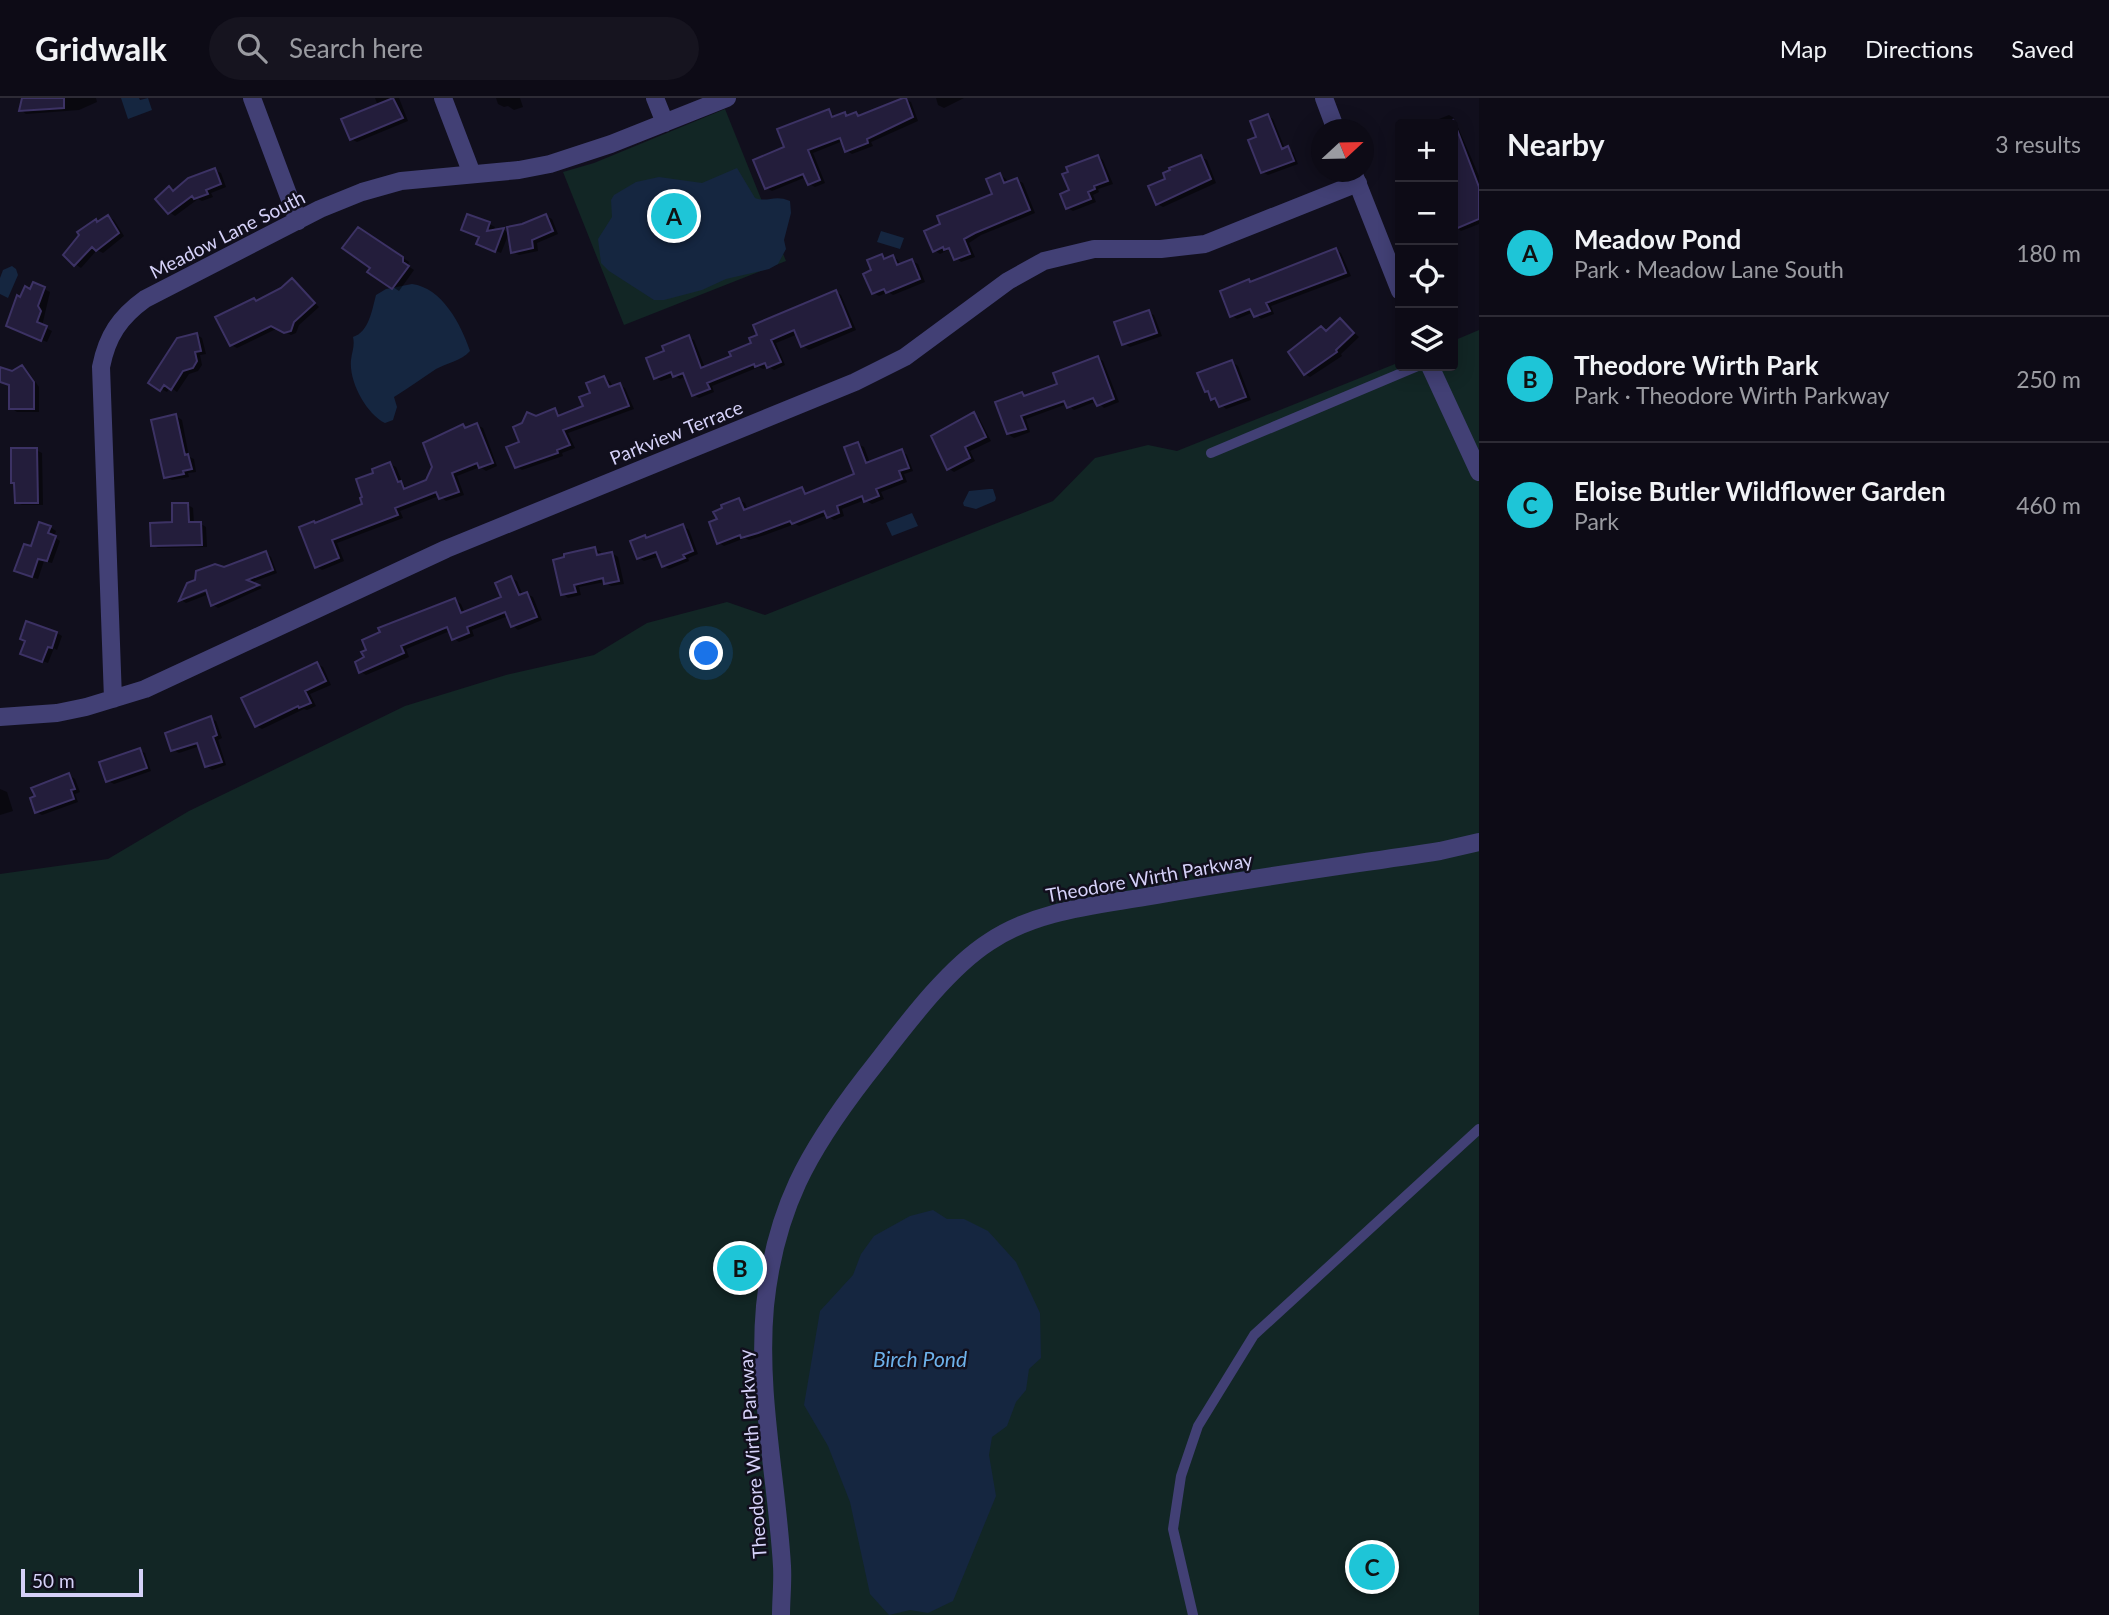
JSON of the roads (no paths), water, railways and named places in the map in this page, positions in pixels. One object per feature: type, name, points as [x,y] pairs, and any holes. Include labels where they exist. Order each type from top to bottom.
[{"type":"street","points":[[252,98],[298,221]]},
{"type":"street","points":[[443,98],[472,174]]},
{"type":"street","points":[[655,98],[665,123]]},
{"type":"street","name":"Meadow Lane South","points":[[113,699],[101,367],[108,341],[123,317],[145,299],[343,199],[401,181],[519,170],[550,164],[611,145],[727,98]]},
{"type":"street","points":[[1324,98],[1332,119]]},
{"type":"street","name":"Parkview Terrace","points":[[0,717],[57,713],[145,689],[471,538],[880,370],[923,344],[1008,281],[1044,261],[1094,249],[1161,249],[1205,244],[1344,182]]},
{"type":"street","points":[[1357,182],[1395,278]]},
{"type":"street","points":[[1432,371],[1479,472]]},
{"type":"street","name":"Theodore Wirth Parkway","points":[[781,1615],[782,1567],[764,1381],[765,1309],[770,1265],[782,1220],[797,1181],[823,1134],[908,1023],[966,958],[990,941],[1032,920],[1056,913],[1176,891],[1440,851],[1479,842]]},
{"type":"lane","points":[[1211,453],[1406,371]]},
{"type":"lane","points":[[1193,1615],[1173,1529],[1181,1476],[1198,1426],[1254,1335],[1479,1129]]},
{"type":"water","points":[[121,98],[148,98],[152,110],[128,119]]},
{"type":"water","points":[[737,168],[755,198],[780,198],[790,201],[791,213],[784,240],[786,249],[778,264],[769,269],[726,279],[702,290],[654,300],[601,263],[598,239],[612,217],[611,200],[614,195],[636,182],[659,177],[702,183]]},
{"type":"water","points":[[881,231],[904,238],[900,249],[877,242]]},
{"type":"water","points":[[12,266],[18,275],[8,298],[0,294],[0,278],[3,270]]},
{"type":"water","points":[[412,284],[432,292],[449,309],[470,351],[458,360],[436,369],[394,397],[397,407],[393,420],[385,423],[371,412],[356,387],[351,369],[353,337],[366,325],[376,295],[386,289]]},
{"type":"water","points":[[993,489],[995,501],[976,509],[964,506],[969,491]]},
{"type":"water","points":[[912,513],[918,526],[892,536],[886,523]]},
{"type":"water","name":"Birch Pond","points":[[933,1210],[947,1219],[964,1219],[988,1231],[1016,1262],[1040,1313],[1041,1358],[1029,1369],[1026,1390],[1016,1402],[1007,1426],[992,1437],[989,1455],[996,1496],[953,1601],[928,1613],[910,1610],[889,1615],[870,1594],[850,1502],[828,1446],[804,1405],[820,1311],[853,1275],[861,1254],[874,1236],[910,1216]]},
{"type":"place","name":"Meadow Pond","points":[[674,216]]},
{"type":"place","name":"Theodore Wirth Park","points":[[740,1268]]},
{"type":"place","name":"Eloise Butler Wildflower Garden","points":[[1372,1567]]}]
